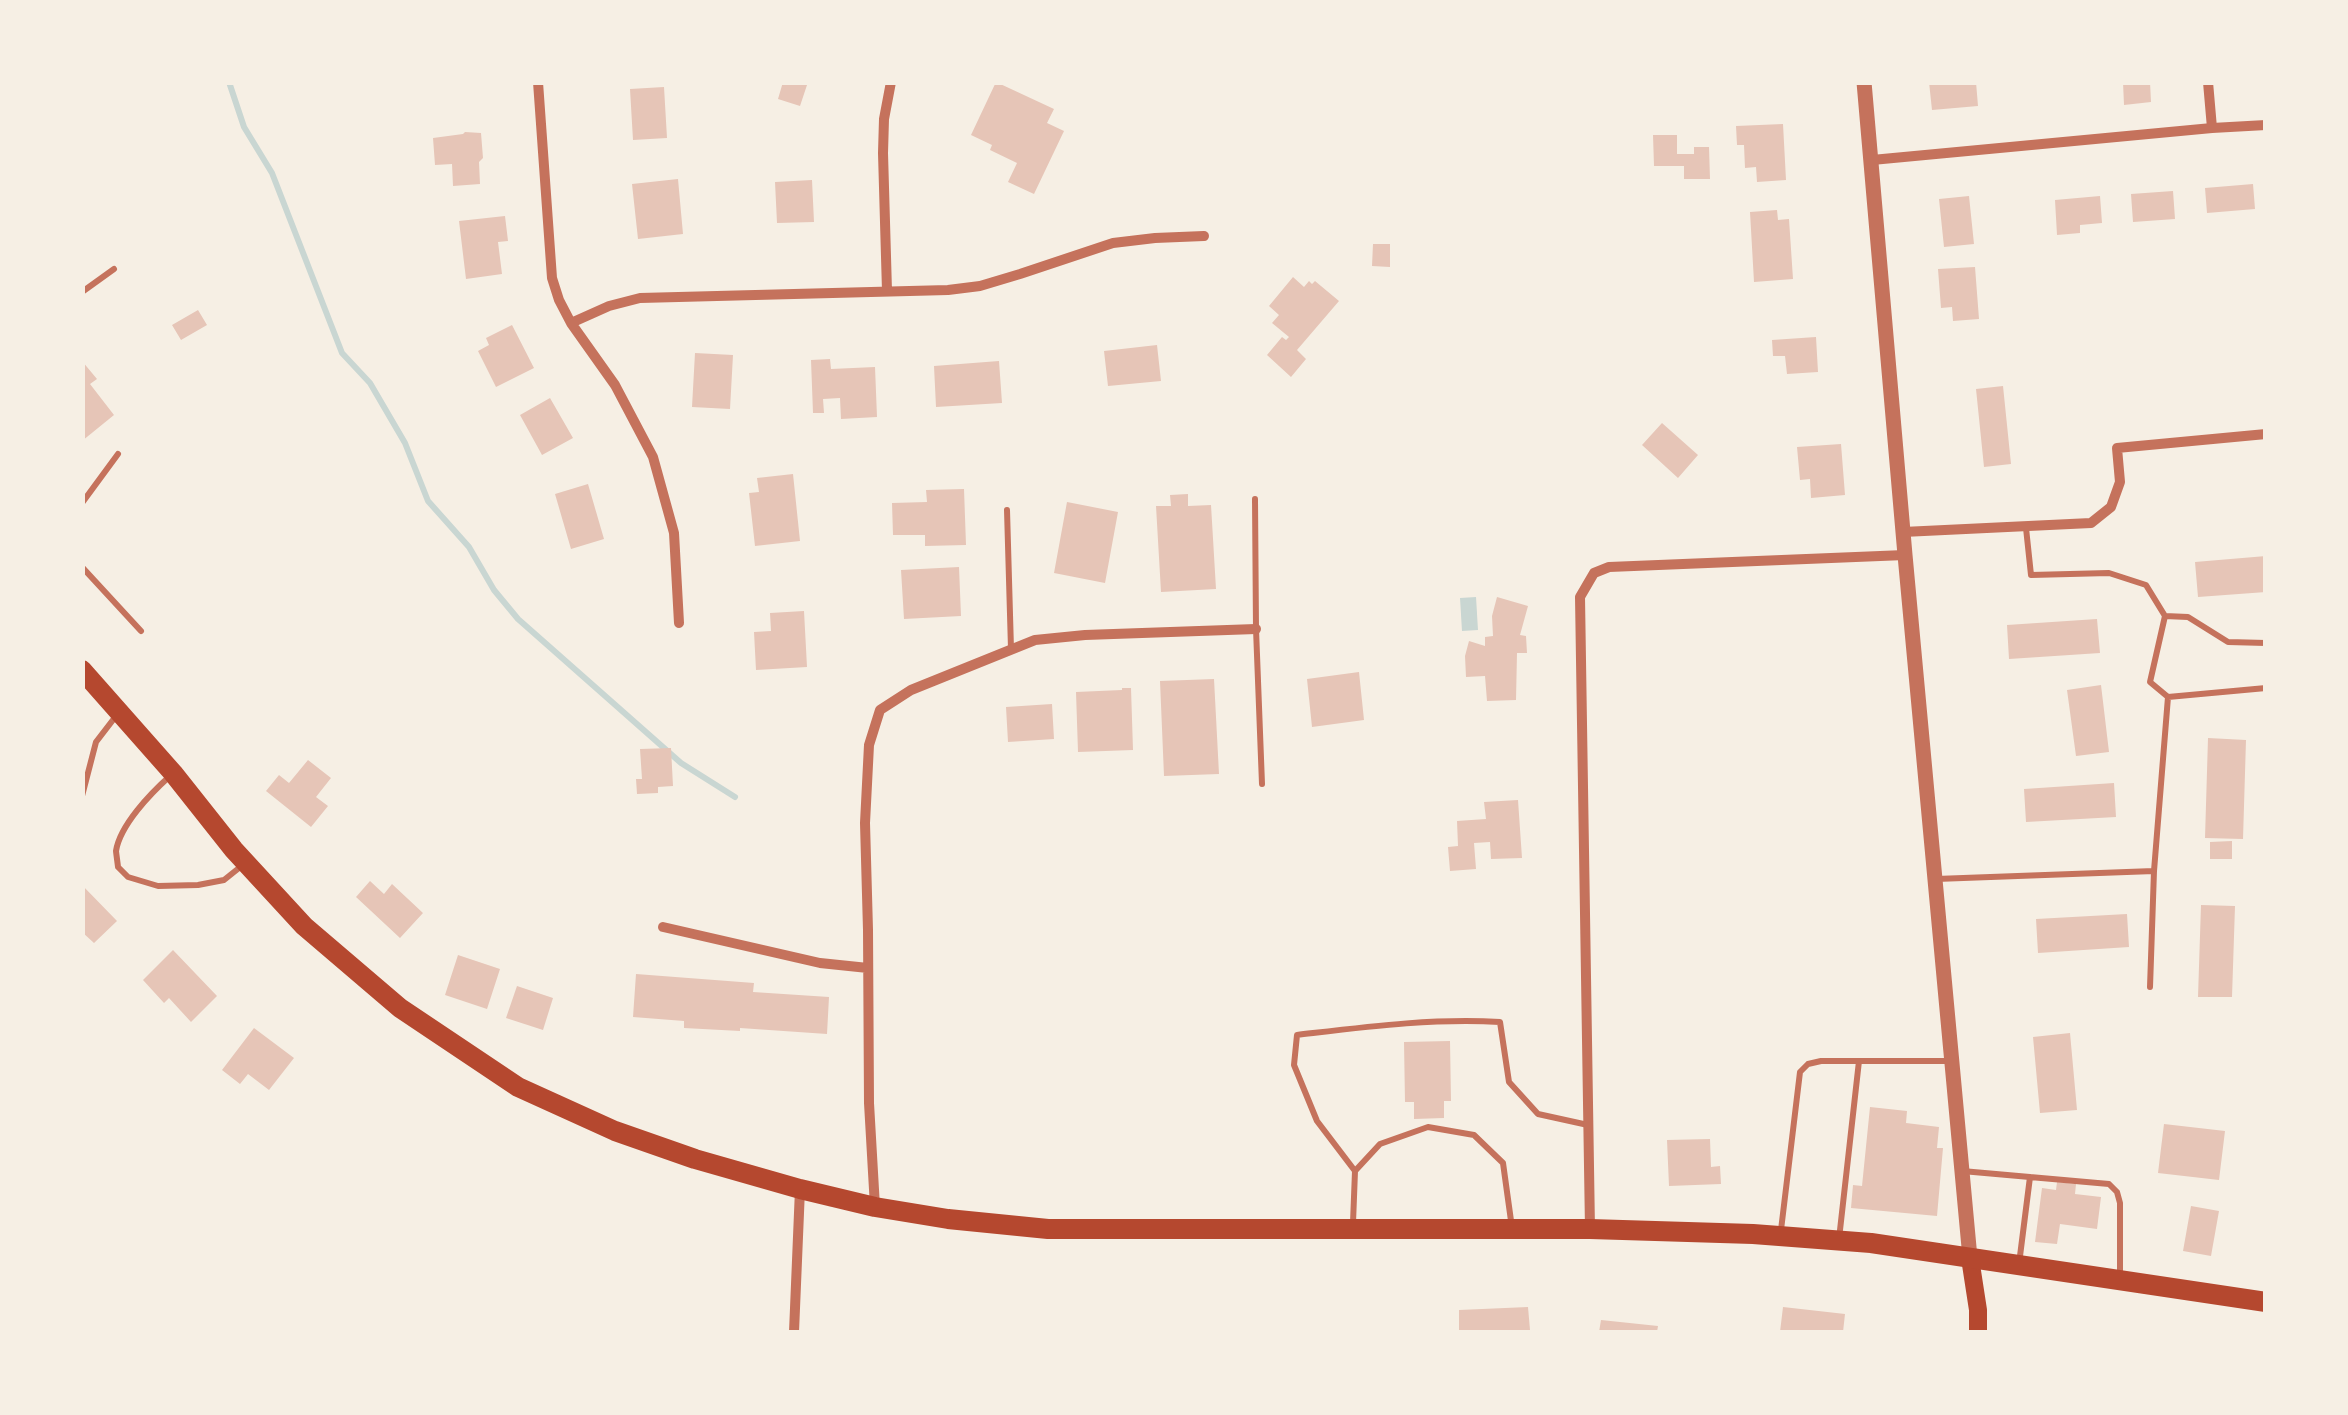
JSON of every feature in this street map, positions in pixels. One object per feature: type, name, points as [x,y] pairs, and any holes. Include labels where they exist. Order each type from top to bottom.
[{"type":"main road","points":[[82,670],[245,863],[304,926],[400,1008],[518,1086],[695,1160],[800,1189],[948,1220],[1048,1229],[1590,1229],[1780,1236],[1839,1240],[2266,1302]]},
{"type":"main road","points":[[1970,1258],[1978,1332]]},
{"type":"street","points":[[538,82],[552,278],[559,300],[615,385],[652,457],[674,533],[679,623]]},
{"type":"street","points":[[887,292],[883,153],[891,82]]},
{"type":"street","points":[[1864,82],[1970,1258]]},
{"type":"street","points":[[2208,82],[2212,128]]},
{"type":"street","points":[[1872,160],[2266,126]]},
{"type":"street","points":[[572,323],[609,306],[640,298],[980,286],[1113,243],[1204,236]]},
{"type":"street","points":[[1903,532],[2091,523],[2111,507],[2120,482],[2117,448],[2266,434]]},
{"type":"street","points":[[1590,1229],[1580,597],[1594,574],[1610,567],[1905,555]]},
{"type":"street","points":[[876,1206],[869,1103],[864,822],[869,745],[880,710],[911,690],[1035,640],[1256,629]]},
{"type":"street","points":[[663,927],[803,959],[868,968]]},
{"type":"street","points":[[794,1332],[800,1189]]},
{"type":"lane","points":[[82,292],[114,269]]},
{"type":"lane","points":[[82,503],[118,454]]},
{"type":"lane","points":[[1255,499],[1262,784]]},
{"type":"lane","points":[[1007,510],[1012,650]]},
{"type":"lane","points":[[2026,528],[2031,575],[2110,573],[2146,585],[2165,616],[2150,682],[2168,696],[2266,688]]},
{"type":"lane","points":[[82,566],[141,631]]},
{"type":"lane","points":[[2165,616],[2188,617],[2228,642],[2266,643]]},
{"type":"lane","points":[[2150,987],[2154,871],[2168,696]]},
{"type":"lane","points":[[82,796],[96,742],[120,711]]},
{"type":"lane","points":[[172,773],[123,834],[116,851],[118,867],[128,877],[158,886],[198,885],[224,880],[245,863]]},
{"type":"lane","points":[[1935,879],[2154,871]]},
{"type":"lane","points":[[1356,1171],[1316,1121],[1294,1065],[1297,1035],[1462,1020],[1500,1022],[1508,1082],[1538,1114],[1588,1125]]},
{"type":"lane","points":[[1780,1236],[1800,1072],[1808,1064],[1820,1061],[1952,1061]]},
{"type":"lane","points":[[1839,1240],[1858,1061]]},
{"type":"lane","points":[[1353,1229],[1356,1171],[1380,1144],[1428,1127],[1474,1135],[1503,1163],[1512,1229]]},
{"type":"lane","points":[[1962,1171],[2109,1184],[2120,1203],[2120,1280]]},
{"type":"lane","points":[[2019,1265],[2030,1177]]},
{"type":"shaded area","points":[[1476,597],[1478,630],[1462,631],[1460,598]]},
{"type":"building","points":[[783,82],[808,82],[800,106],[778,99]]},
{"type":"building","points":[[996,82],[1054,109],[1047,123],[1064,131],[1034,194],[1008,182],[1017,163],[971,135]]},
{"type":"building","points":[[1929,82],[1976,82],[1978,106],[1932,110]]},
{"type":"building","points":[[2123,82],[2150,82],[2151,102],[2124,105]]},
{"type":"building","points":[[664,87],[667,138],[633,140],[630,89]]},
{"type":"building","points":[[1783,124],[1786,180],[1757,182],[1756,167],[1745,168],[1744,145],[1737,145],[1736,126]]},
{"type":"building","points":[[481,133],[480,184],[453,186],[452,164],[435,165],[433,138]]},
{"type":"building","points":[[1653,135],[1677,135],[1677,154],[1694,154],[1694,147],[1709,147],[1710,179],[1684,179],[1684,166],[1654,166]]},
{"type":"building","points":[[678,179],[683,234],[638,239],[632,184]]},
{"type":"building","points":[[812,180],[814,222],[777,223],[775,182]]},
{"type":"building","points":[[2253,184],[2255,209],[2207,213],[2205,188]]},
{"type":"building","points":[[2173,191],[2175,219],[2133,222],[2131,194]]},
{"type":"building","points":[[1969,196],[1974,244],[1944,247],[1939,199]]},
{"type":"building","points":[[2100,196],[2102,223],[2080,225],[2080,233],[2057,235],[2055,200]]},
{"type":"building","points":[[1777,210],[1778,220],[1789,219],[1793,279],[1754,282],[1750,212]]},
{"type":"building","points":[[505,216],[508,241],[498,242],[502,274],[466,279],[459,221]]},
{"type":"building","points":[[1373,244],[1390,244],[1390,267],[1372,266]]},
{"type":"building","points":[[1975,267],[1979,319],[1953,321],[1952,307],[1941,308],[1938,269]]},
{"type":"building","points":[[1293,277],[1304,287],[1315,281],[1339,301],[1297,350],[1306,359],[1291,377],[1267,355],[1282,337],[1289,337],[1272,323],[1279,315],[1269,306]]},
{"type":"building","points":[[198,310],[207,325],[181,340],[172,325]]},
{"type":"building","points":[[512,325],[534,368],[496,387],[478,351],[489,345],[486,338]]},
{"type":"building","points":[[1816,337],[1818,372],[1787,374],[1785,356],[1773,356],[1772,340]]},
{"type":"building","points":[[1157,345],[1161,381],[1108,386],[1104,351]]},
{"type":"building","points":[[695,353],[733,355],[730,409],[692,407]]},
{"type":"building","points":[[830,359],[831,369],[875,367],[877,417],[841,419],[840,398],[823,399],[824,413],[813,413],[811,360]]},
{"type":"building","points":[[82,361],[97,379],[90,384],[114,415],[82,441]]},
{"type":"building","points":[[999,361],[1002,403],[936,407],[934,366]]},
{"type":"building","points":[[2003,386],[2011,464],[1984,467],[1976,389]]},
{"type":"building","points":[[550,398],[573,438],[542,455],[520,415]]},
{"type":"building","points":[[1662,423],[1698,455],[1678,478],[1642,445]]},
{"type":"building","points":[[1841,444],[1845,495],[1811,498],[1810,479],[1800,480],[1797,447]]},
{"type":"building","points":[[793,474],[800,541],[755,546],[749,493],[759,492],[757,478]]},
{"type":"building","points":[[588,484],[604,539],[571,549],[555,494]]},
{"type":"building","points":[[964,489],[966,545],[925,546],[925,535],[893,535],[892,503],[927,502],[926,490]]},
{"type":"building","points":[[1188,494],[1188,506],[1211,505],[1216,589],[1161,592],[1156,506],[1171,506],[1170,495]]},
{"type":"building","points":[[1067,502],[1118,512],[1105,583],[1054,573]]},
{"type":"building","points":[[2266,556],[2266,592],[2198,597],[2195,562]]},
{"type":"building","points":[[959,567],[961,616],[904,619],[901,570]]},
{"type":"building","points":[[1497,597],[1528,606],[1520,635],[1526,636],[1527,653],[1517,653],[1516,700],[1487,701],[1485,676],[1466,677],[1469,641],[1485,646],[1485,637],[1493,636],[1492,616]]},
{"type":"building","points":[[804,611],[807,667],[756,670],[754,632],[771,631],[770,613]]},
{"type":"building","points":[[2097,619],[2100,653],[2009,659],[2007,625]]},
{"type":"building","points":[[1359,672],[1364,720],[1312,727],[1307,679]]},
{"type":"building","points":[[1214,679],[1219,774],[1164,776],[1160,681]]},
{"type":"building","points":[[2101,685],[2109,752],[2076,756],[2067,690]]},
{"type":"building","points":[[1131,688],[1133,750],[1078,752],[1076,692]]},
{"type":"building","points":[[1052,704],[1054,739],[1008,742],[1006,707]]},
{"type":"building","points":[[2208,738],[2246,740],[2243,839],[2205,838]]},
{"type":"building","points":[[671,748],[673,786],[658,787],[658,793],[637,794],[636,779],[642,779],[640,749]]},
{"type":"building","points":[[308,760],[331,778],[316,797],[328,806],[311,827],[266,791],[279,775],[289,783]]},
{"type":"building","points":[[2114,783],[2116,817],[2026,822],[2024,789]]},
{"type":"building","points":[[1518,800],[1522,858],[1491,859],[1490,842],[1474,843],[1476,869],[1450,871],[1448,847],[1458,846],[1457,821],[1486,819],[1484,802]]},
{"type":"building","points":[[2232,841],[2232,859],[2210,859],[2210,842]]},
{"type":"building","points":[[370,881],[384,894],[392,884],[423,913],[400,938],[356,897]]},
{"type":"building","points":[[82,885],[117,921],[94,943],[82,932]]},
{"type":"building","points":[[2201,905],[2235,906],[2232,997],[2198,997]]},
{"type":"building","points":[[2127,914],[2129,947],[2038,953],[2036,919]]},
{"type":"building","points":[[173,950],[217,996],[191,1022],[169,998],[164,1003],[143,980]]},
{"type":"building","points":[[458,955],[500,969],[487,1009],[445,995]]},
{"type":"building","points":[[636,974],[754,983],[753,992],[829,997],[827,1034],[684,1028],[684,1021],[633,1017]]},
{"type":"building","points":[[517,986],[553,998],[543,1030],[506,1018]]},
{"type":"building","points":[[254,1028],[294,1058],[269,1090],[248,1074],[240,1084],[222,1070]]},
{"type":"building","points":[[2070,1033],[2077,1110],[2040,1113],[2033,1037]]},
{"type":"building","points":[[1450,1041],[1451,1101],[1444,1101],[1444,1118],[1414,1119],[1414,1102],[1405,1102],[1404,1042]]},
{"type":"building","points":[[1870,1107],[1907,1111],[1906,1123],[1939,1127],[1937,1148],[1943,1148],[1937,1216],[1851,1208],[1853,1185],[1862,1186]]},
{"type":"building","points":[[2164,1124],[2225,1131],[2219,1180],[2158,1173]]},
{"type":"building","points":[[1710,1139],[1711,1167],[1720,1166],[1721,1184],[1669,1186],[1667,1140]]},
{"type":"building","points":[[2057,1182],[2076,1184],[2075,1194],[2101,1197],[2097,1229],[2060,1224],[2057,1244],[2035,1242],[2042,1188],[2056,1190]]},
{"type":"building","points":[[2191,1206],[2219,1211],[2211,1256],[2183,1251]]},
{"type":"building","points":[[1528,1307],[1530,1330],[1459,1332],[1459,1310]]},
{"type":"building","points":[[1783,1307],[1845,1314],[1843,1332],[1780,1332]]},
{"type":"building","points":[[1601,1320],[1658,1326],[1657,1332],[1599,1332]]},
{"type":"waterway","points":[[229,82],[244,127],[272,173],[342,353],[370,383],[405,443],[428,501],[469,547],[494,590],[518,619],[681,763],[735,797]]}]
